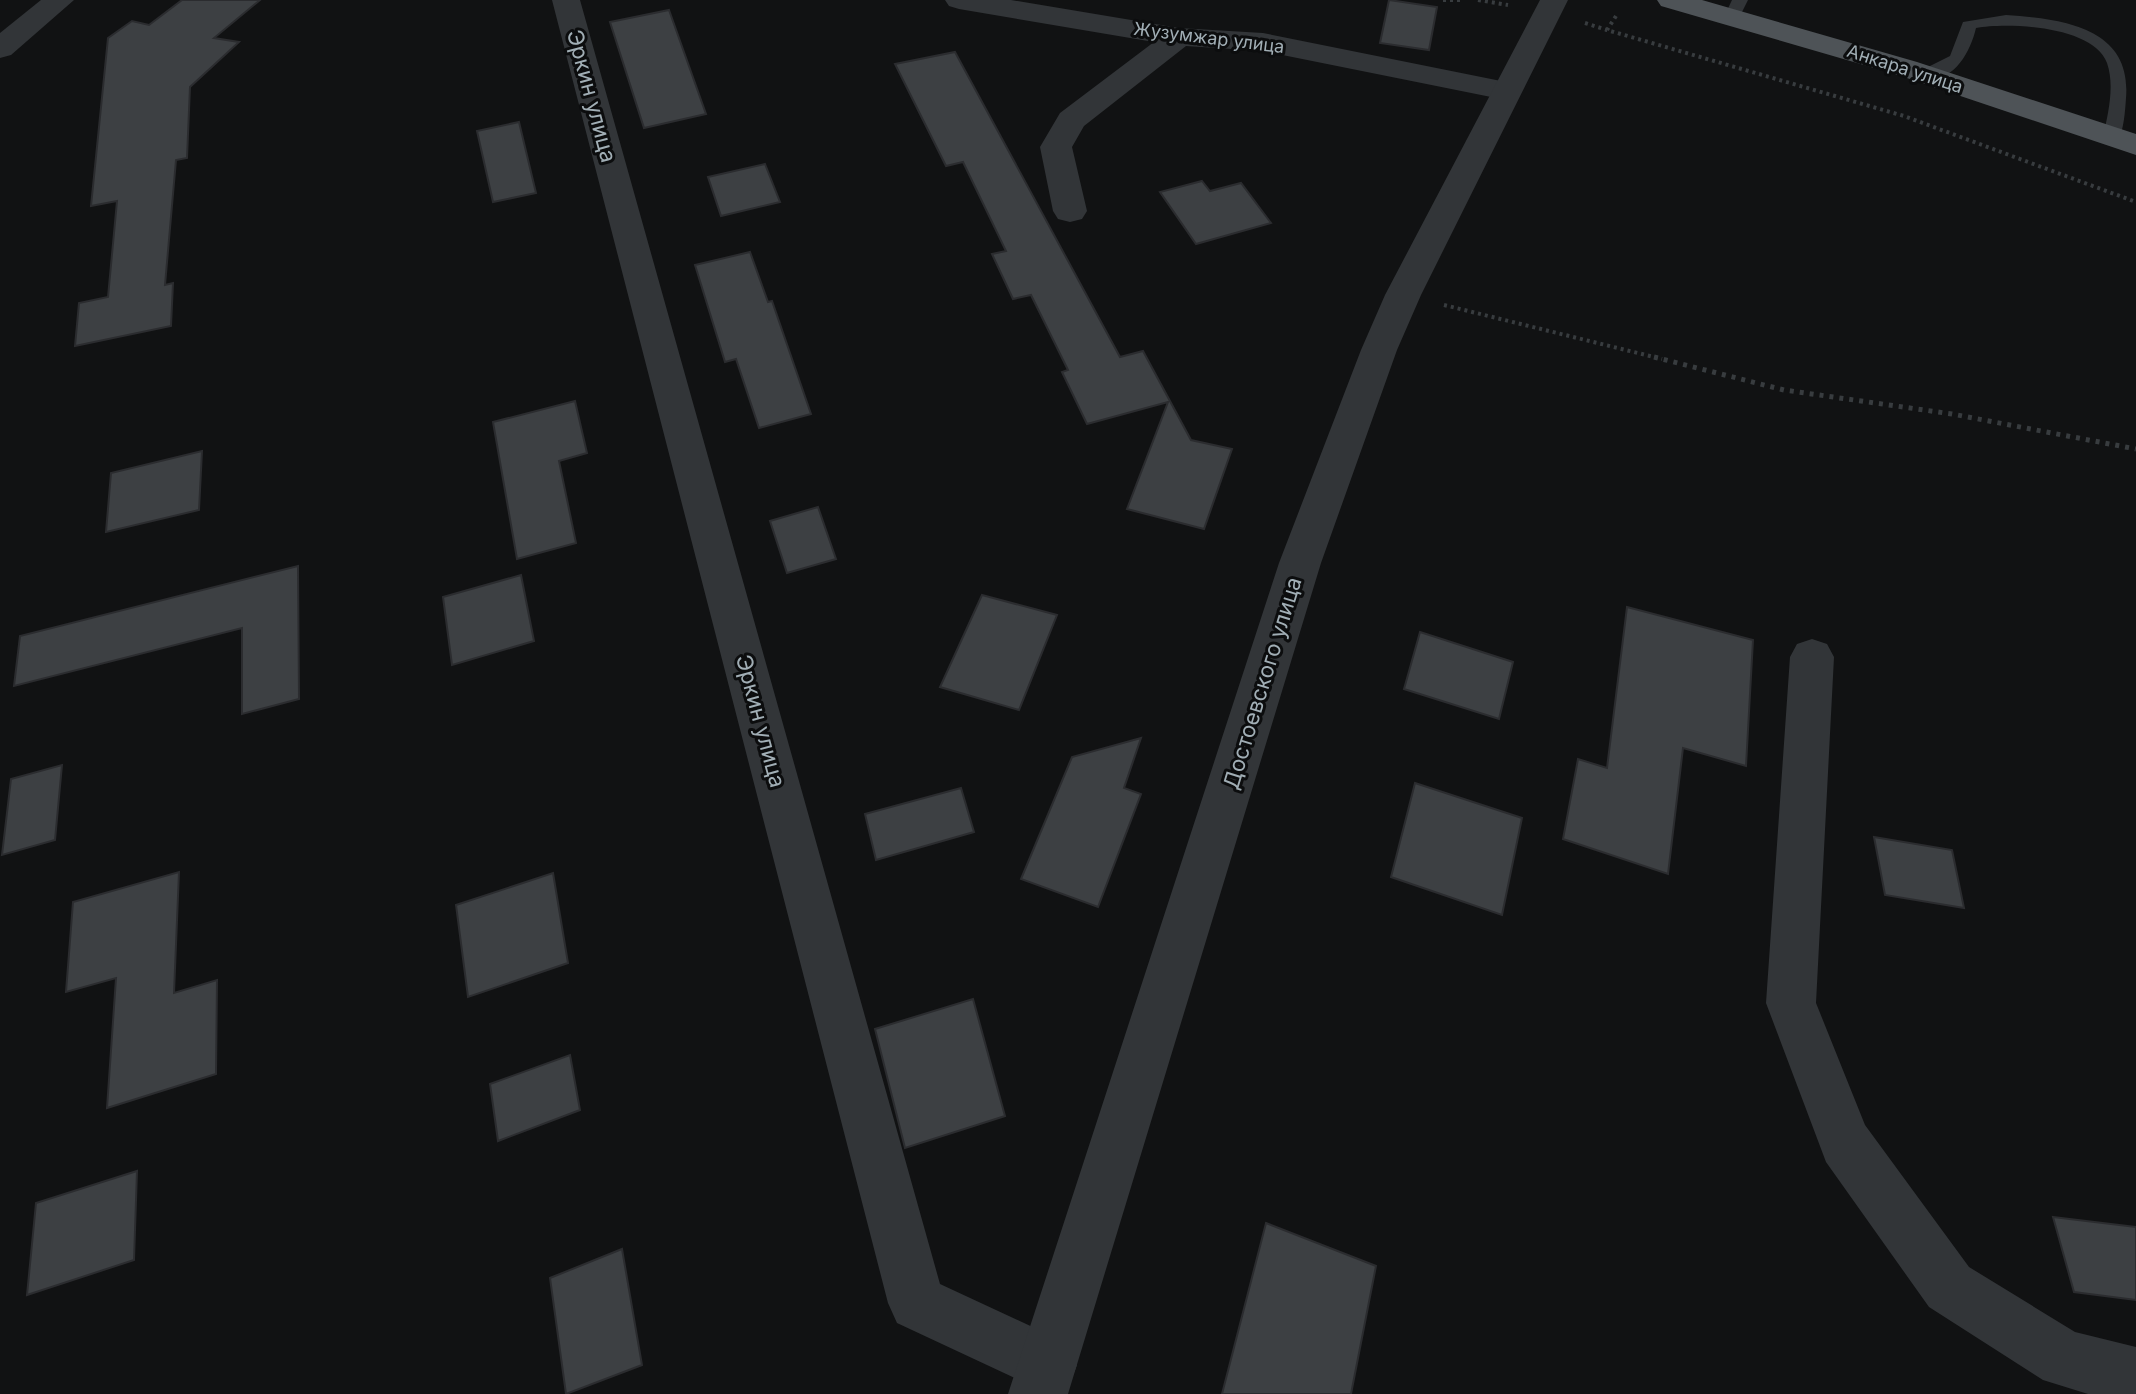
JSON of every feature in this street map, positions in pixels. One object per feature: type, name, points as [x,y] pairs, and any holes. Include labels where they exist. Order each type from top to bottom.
[{"type":"main road","name":"Анкара улица","points":[[1671,0],[1736,8],[2124,141]]},
{"type":"street","points":[[0,49],[30,21],[60,0]]},
{"type":"street","name":"Эркин улица","points":[[566,0],[917,1303],[1043,1380]]},
{"type":"street","name":"Жузумжар улица","points":[[959,0],[1179,37],[1263,42],[1506,91]]},
{"type":"street","name":"Достоевского улица","points":[[1043,1380],[1300,563],[1379,350],[1403,295],[1506,91],[1534,3]]},
{"type":"street","points":[[0,27],[30,21]]},
{"type":"street","points":[[1070,211],[1056,147],[1071,120],[1179,37]]},
{"type":"street","points":[[1812,657],[1791,1003],[1845,1143],[1949,1287],[2064,1359],[2136,1376]]},
{"type":"lane","points":[[1926,75],[1951,67],[1962,50],[1969,25],[2003,19],[2050,25],[2090,38],[2110,52],[2116,70],[2124,141]]},
{"type":"path","points":[[1443,0],[1463,0]]},
{"type":"path","points":[[1478,0],[1534,3]]},
{"type":"path","points":[[1616,16],[1607,30],[1904,116],[2136,202]]},
{"type":"path","points":[[1403,295],[1784,390],[1952,414],[2136,449]]},
{"type":"building","points":[[182,0],[260,0],[214,38],[239,42],[190,87],[187,158],[176,160],[165,285],[173,283],[171,326],[75,346],[79,303],[108,297],[117,201],[91,206],[108,38],[132,21],[149,25]]},
{"type":"building","points":[[1389,0],[1437,7],[1429,50],[1380,43]]},
{"type":"building","points":[[669,10],[706,114],[644,128],[610,22]]},
{"type":"building","points":[[955,52],[1120,357],[1143,351],[1191,440],[1232,449],[1204,529],[1127,509],[1168,402],[1087,424],[1062,372],[1068,370],[1031,295],[1013,299],[992,254],[1006,251],[963,162],[946,166],[895,64]]},
{"type":"building","points":[[519,122],[536,193],[493,202],[477,131]]},
{"type":"building","points":[[765,164],[780,202],[721,216],[708,177]]},
{"type":"building","points":[[1202,181],[1210,191],[1241,183],[1271,223],[1196,244],[1160,192]]},
{"type":"building","points":[[750,252],[768,302],[772,301],[811,414],[759,428],[736,359],[725,362],[695,265]]},
{"type":"building","points":[[575,401],[587,453],[559,461],[576,543],[517,559],[493,422]]},
{"type":"building","points":[[202,451],[199,510],[106,532],[111,473]]},
{"type":"building","points":[[818,507],[836,559],[787,573],[770,521]]},
{"type":"building","points":[[298,566],[299,699],[242,714],[242,628],[14,686],[20,636]]},
{"type":"building","points":[[521,575],[534,641],[452,665],[443,597]]},
{"type":"building","points":[[982,595],[1057,615],[1019,710],[940,687]]},
{"type":"building","points":[[1627,607],[1753,640],[1746,766],[1683,748],[1668,874],[1563,839],[1578,759],[1607,768]]},
{"type":"building","points":[[1420,632],[1513,662],[1499,719],[1404,689]]},
{"type":"building","points":[[1141,738],[1124,788],[1141,794],[1098,907],[1021,879],[1072,757]]},
{"type":"building","points":[[62,765],[55,840],[2,855],[11,779]]},
{"type":"building","points":[[1415,783],[1522,818],[1502,915],[1391,877]]},
{"type":"building","points":[[961,788],[974,832],[876,860],[865,814]]},
{"type":"building","points":[[1874,837],[1952,850],[1964,908],[1885,895]]},
{"type":"building","points":[[179,872],[174,993],[217,980],[216,1074],[107,1108],[116,978],[66,992],[73,902]]},
{"type":"building","points":[[553,873],[568,963],[468,997],[456,905]]},
{"type":"building","points":[[973,999],[1005,1116],[905,1148],[875,1029]]},
{"type":"building","points":[[570,1055],[580,1110],[498,1141],[490,1084]]},
{"type":"building","points":[[137,1171],[134,1260],[27,1295],[36,1203]]},
{"type":"building","points":[[2053,1217],[2136,1227],[2136,1300],[2074,1292]]},
{"type":"building","points":[[1266,1223],[1376,1266],[1351,1394],[1222,1394]]},
{"type":"building","points":[[622,1249],[642,1365],[566,1394],[550,1278]]}]
